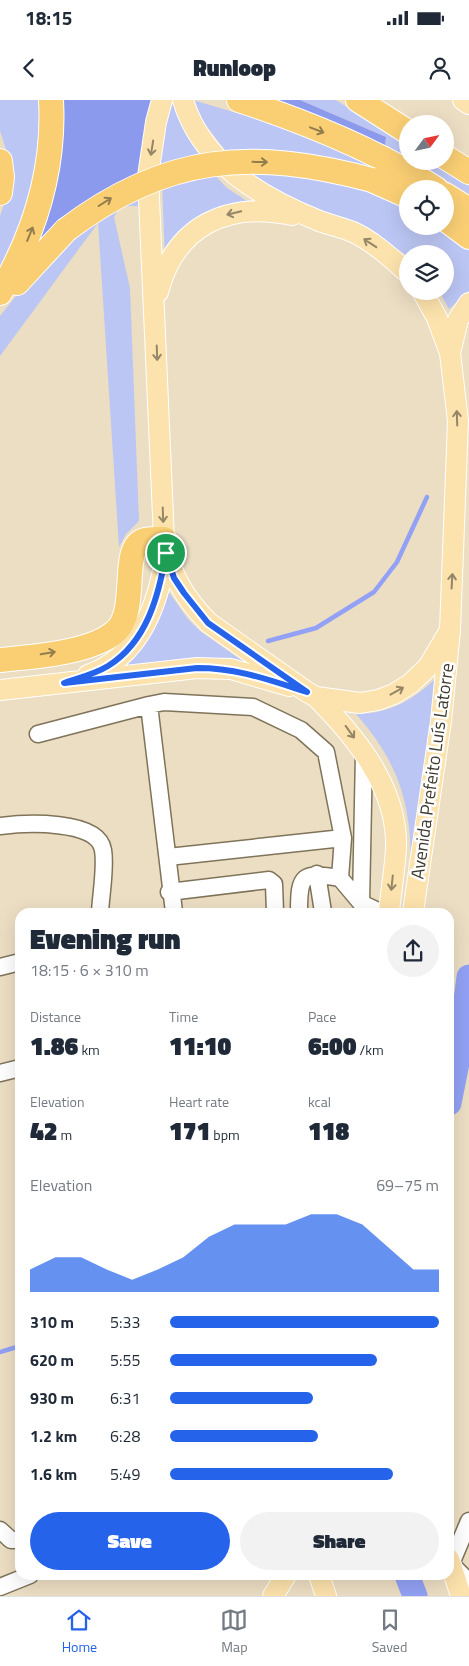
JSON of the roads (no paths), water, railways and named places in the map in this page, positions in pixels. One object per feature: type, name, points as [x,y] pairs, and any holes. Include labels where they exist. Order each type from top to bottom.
[{"type":"highway","points":[[0,293],[20,260],[42,200],[51,143],[51,100]]},
{"type":"highway","points":[[239,100],[330,135],[375,155],[420,180]]},
{"type":"highway","points":[[358,100],[399,126]]},
{"type":"highway","points":[[0,161],[2,177],[0,193]]},
{"type":"highway","points":[[0,303],[28,269],[66,230],[104,203],[138,184],[201,166],[233,162],[269,162],[341,172],[372,180],[399,192]]},
{"type":"highway","points":[[454,163],[469,172]]},
{"type":"highway","points":[[454,201],[469,210]]},
{"type":"highway","points":[[454,226],[469,237]]},
{"type":"highway","points":[[0,660],[46,654],[105,639],[118,629],[125,618],[130,602],[131,558],[134,547],[141,542],[165,546]]},
{"type":"main road","points":[[64,683],[108,666],[134,641],[146,625],[162,580],[165,546],[148,176],[156,122],[162,100]]},
{"type":"main road","points":[[183,100],[187,113],[213,155],[234,174],[261,193],[316,220]]},
{"type":"main road","points":[[463,100],[469,104]]},
{"type":"main road","points":[[155,304],[163,274],[176,251],[188,236],[220,216],[242,211],[276,211],[316,220],[353,232],[371,242],[399,265]]},
{"type":"main road","points":[[427,300],[437,318],[450,353]]},
{"type":"main road","points":[[450,353],[458,320],[469,303]]},
{"type":"main road","name":"Avenida Prefeito Luís Latorre","points":[[414,908],[441,721],[450,630],[458,421],[450,353]]},
{"type":"main road","name":"Avenida Prefeito Luís Latorre","points":[[165,546],[174,578],[208,623],[312,694],[344,725],[364,753],[382,784],[391,810],[396,846],[388,908]]},
{"type":"main road","points":[[0,690],[197,668],[215,668],[244,672],[312,694],[360,703],[378,700],[394,694],[410,684],[428,667],[450,630]]},
{"type":"main road","points":[[454,1574],[461,1596]]},
{"type":"main road","points":[[270,1580],[272,1596]]},
{"type":"main road","points":[[272,1596],[283,1580]]},
{"type":"main road","points":[[321,1580],[326,1596]]},
{"type":"main road","points":[[332,1580],[337,1596]]},
{"type":"street","points":[[38,734],[164,702],[253,707],[301,730],[326,752],[342,838],[340,878]]},
{"type":"street","points":[[149,705],[173,908]]},
{"type":"street","points":[[361,903],[364,753]]},
{"type":"street","points":[[0,826],[18,824],[71,826],[92,833],[103,849],[100,908]]},
{"type":"street","points":[[168,857],[342,838]]},
{"type":"street","points":[[299,908],[299,885],[304,879],[317,874],[340,878],[361,903],[372,908]]},
{"type":"street","points":[[317,874],[322,908]]},
{"type":"street","points":[[170,892],[269,880],[274,884],[275,908]]},
{"type":"street","points":[[0,967],[15,963]]},
{"type":"street","points":[[0,1073],[15,1069]]},
{"type":"street","points":[[454,1553],[469,1521]]},
{"type":"street","points":[[0,1530],[11,1540],[15,1540]]},
{"type":"street","points":[[454,1566],[469,1582]]},
{"type":"street","points":[[0,1587],[18,1580]]},
{"type":"waterway","points":[[268,641],[316,628],[374,592],[397,562],[427,497]]},
{"type":"waterway","points":[[454,1078],[460,1048],[469,977]]},
{"type":"waterway","points":[[0,1352],[15,1348]]},
{"type":"waterway","points":[[409,1580],[415,1596]]}]
